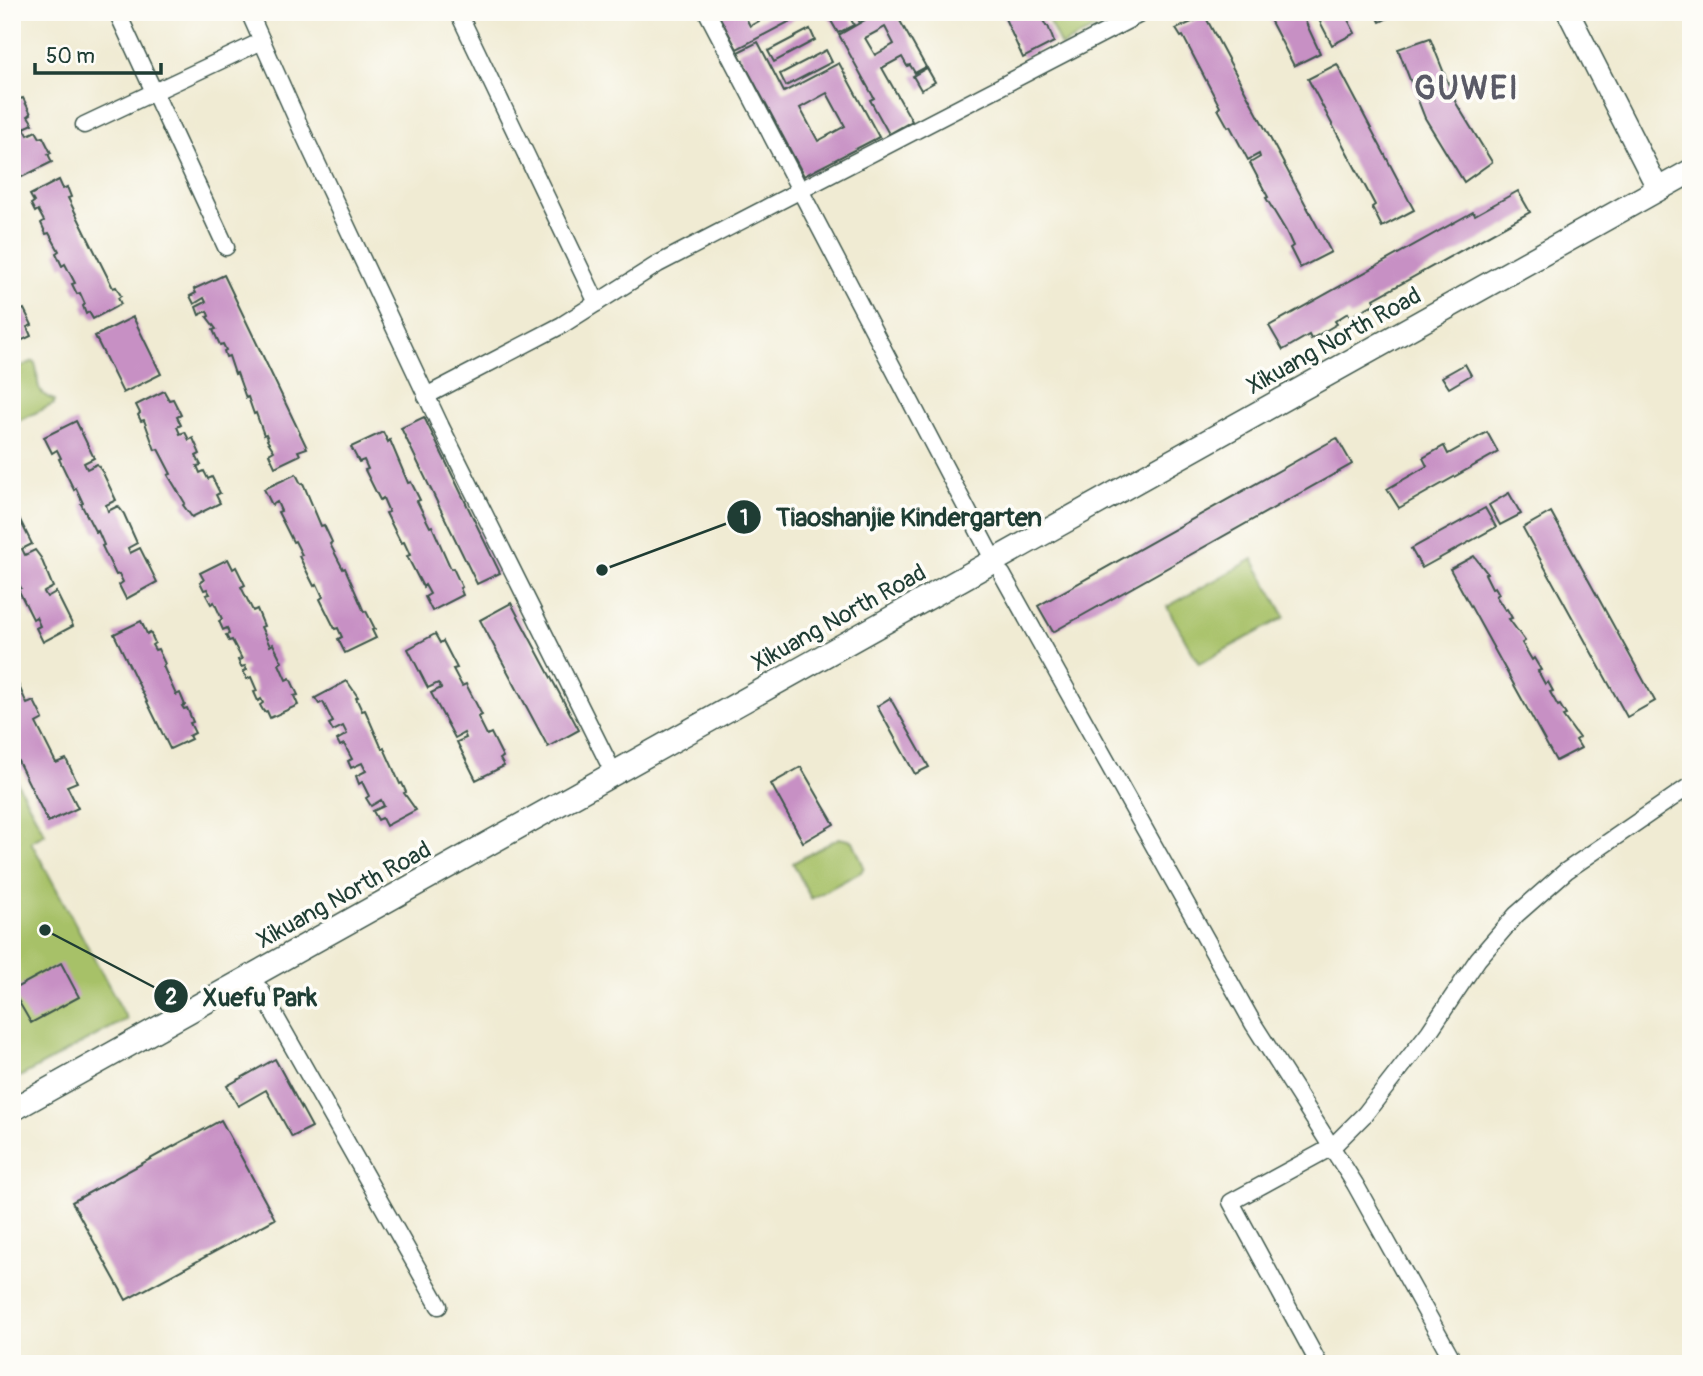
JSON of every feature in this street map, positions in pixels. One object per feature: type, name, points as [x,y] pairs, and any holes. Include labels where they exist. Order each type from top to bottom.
[{"type":"main road","name":"Xikuang North Road","points":[[12,1127],[260,989],[1691,171]]},
{"type":"main road","name":"Xikuang North Road","points":[[12,1110],[614,774],[998,568],[1691,188]]},
{"type":"street","points":[[117,12],[226,247]]},
{"type":"street","points":[[249,12],[426,396],[614,774]]},
{"type":"street","points":[[458,12],[597,303]]},
{"type":"street","points":[[707,12],[998,568],[1254,1025],[1356,1184],[1455,1364]]},
{"type":"street","points":[[426,396],[562,325],[658,264],[1144,12]]},
{"type":"street","points":[[1568,12],[1658,189]]},
{"type":"street","points":[[84,125],[262,41]]},
{"type":"street","points":[[1319,1364],[1231,1202],[1332,1147],[1365,1114],[1429,1032],[1478,959],[1516,915],[1566,871],[1691,785]]},
{"type":"street","points":[[260,989],[439,1306]]},
{"type":"green space","points":[[1044,12],[1127,12],[1061,46]]},
{"type":"green space","points":[[34,361],[39,388],[54,400],[54,404],[12,424],[12,370]]},
{"type":"green space","points":[[1253,559],[1285,617],[1199,664],[1167,607]]},
{"type":"green space","points":[[12,773],[45,834],[31,842],[127,1019],[12,1081]]},
{"type":"green space","points":[[839,838],[853,841],[864,867],[861,872],[811,899],[793,863]]},
{"type":"building","points":[[717,12],[743,12],[750,26],[775,12],[798,12],[800,16],[737,49]]},
{"type":"building","points":[[826,12],[847,12],[854,25],[838,33]]},
{"type":"building","points":[[854,12],[875,12],[859,21]]},
{"type":"building","points":[[879,12],[895,12],[926,67],[915,73],[902,57],[882,68],[912,121],[889,134],[870,100],[874,98],[839,35]],"holes":[[[885,27],[894,44],[875,55],[865,38]]]},
{"type":"building","points":[[1002,12],[1041,12],[1054,42],[1023,58]]},
{"type":"building","points":[[1266,12],[1301,12],[1320,53],[1294,66]]},
{"type":"building","points":[[1315,12],[1344,12],[1355,33],[1332,45]]},
{"type":"building","points":[[1375,12],[1400,12],[1380,22]]},
{"type":"building","points":[[1205,16],[1331,252],[1300,268],[1290,248],[1293,246],[1286,231],[1266,198],[1268,197],[1250,163],[1260,157],[1259,154],[1248,160],[1218,109],[1220,107],[1183,36],[1181,37],[1176,29]]},
{"type":"building","points":[[810,29],[815,40],[774,62],[768,51]]},
{"type":"building","points":[[1430,38],[1456,103],[1492,162],[1464,182],[1425,118],[1398,49]]},
{"type":"building","points":[[758,42],[784,92],[839,63],[879,137],[804,176],[738,52]],"holes":[[[827,93],[845,126],[818,141],[800,108]]]},
{"type":"building","points":[[826,50],[832,62],[786,86],[780,74]]},
{"type":"building","points":[[1337,64],[1414,210],[1382,227],[1372,207],[1375,205],[1308,79]]},
{"type":"building","points":[[927,68],[935,82],[921,90],[913,76]]},
{"type":"building","points":[[12,76],[20,99],[23,98],[31,114],[28,116],[33,124],[24,128],[28,135],[36,131],[40,138],[43,137],[51,153],[48,154],[52,162],[22,177],[12,163]]},
{"type":"building","points":[[59,180],[63,189],[67,187],[71,197],[68,198],[113,288],[116,287],[121,296],[118,298],[121,304],[93,319],[89,312],[86,314],[80,293],[77,294],[72,284],[75,283],[56,253],[59,251],[41,223],[44,221],[31,204],[34,202],[30,195]]},
{"type":"building","points":[[1518,191],[1530,212],[1374,299],[1376,303],[1350,317],[1348,313],[1335,321],[1337,324],[1311,339],[1309,335],[1283,350],[1269,326],[1473,212],[1475,215]]},
{"type":"building","points":[[224,275],[307,448],[298,451],[300,455],[275,467],[269,454],[274,451],[248,397],[246,398],[229,356],[226,357],[223,344],[220,345],[213,330],[216,329],[207,317],[207,311],[199,315],[196,307],[206,302],[204,298],[194,304],[190,296],[196,293],[194,289]]},
{"type":"building","points":[[15,303],[19,311],[24,309],[32,325],[27,327],[31,336],[12,345],[12,305]]},
{"type":"building","points":[[133,317],[161,374],[123,393],[95,336]]},
{"type":"building","points":[[1465,364],[1471,375],[1449,388],[1442,377]]},
{"type":"building","points":[[164,391],[169,400],[173,399],[181,415],[177,417],[181,425],[177,427],[180,434],[185,432],[189,440],[193,438],[200,454],[196,456],[201,465],[197,466],[200,473],[204,471],[208,479],[212,477],[220,493],[216,495],[220,503],[192,517],[168,475],[171,474],[158,449],[155,450],[144,420],[141,421],[138,415],[140,413],[136,405]]},
{"type":"building","points":[[424,417],[500,573],[477,584],[401,428]]},
{"type":"building","points":[[76,421],[94,458],[84,463],[87,469],[97,464],[116,500],[106,505],[108,511],[118,506],[124,514],[137,543],[128,548],[130,553],[140,548],[157,582],[126,599],[119,585],[123,582],[119,574],[116,575],[98,531],[96,533],[81,504],[83,503],[76,488],[74,490],[57,450],[52,453],[44,437]]},
{"type":"building","points":[[383,432],[388,442],[390,440],[408,483],[411,482],[420,500],[417,501],[462,587],[460,588],[463,595],[432,611],[425,597],[430,594],[425,585],[423,587],[407,556],[410,555],[386,513],[389,512],[383,498],[380,500],[365,470],[368,469],[364,460],[359,462],[351,447]]},
{"type":"building","points":[[1487,432],[1498,452],[1399,508],[1387,489],[1427,466],[1423,458],[1444,446],[1448,454]]},
{"type":"building","points":[[1337,438],[1352,464],[1053,632],[1038,606]]},
{"type":"building","points":[[296,474],[301,484],[303,483],[321,526],[324,525],[332,542],[330,544],[375,629],[372,630],[376,638],[345,653],[338,639],[342,637],[338,628],[335,629],[320,599],[323,597],[317,584],[314,586],[299,556],[302,555],[278,512],[281,511],[277,502],[272,505],[264,489]]},
{"type":"building","points":[[1509,493],[1521,514],[1500,525],[1489,505]]},
{"type":"building","points":[[12,504],[32,544],[22,549],[25,555],[35,550],[41,558],[53,587],[44,592],[47,597],[56,592],[73,626],[43,642],[36,628],[40,626],[36,617],[33,619],[18,589],[21,588],[14,575],[12,576]]},
{"type":"building","points":[[1485,508],[1496,527],[1422,568],[1411,549]]},
{"type":"building","points":[[1551,512],[1655,701],[1627,717],[1523,528]]},
{"type":"building","points":[[1474,556],[1487,573],[1485,574],[1492,588],[1495,587],[1499,594],[1496,596],[1505,610],[1507,609],[1512,618],[1509,619],[1525,641],[1522,643],[1541,670],[1538,671],[1545,684],[1548,682],[1553,691],[1550,692],[1566,715],[1563,716],[1579,738],[1576,740],[1581,748],[1556,761],[1450,569]]},
{"type":"building","points":[[228,559],[233,569],[236,567],[245,585],[241,587],[253,611],[257,609],[264,626],[261,627],[282,662],[279,664],[286,680],[290,678],[298,695],[294,696],[298,705],[270,718],[260,705],[263,703],[261,699],[258,701],[251,677],[247,679],[243,671],[247,670],[245,666],[241,667],[238,660],[242,659],[232,640],[229,641],[226,635],[229,634],[227,628],[223,630],[219,621],[222,619],[214,602],[211,604],[206,595],[210,594],[200,582],[204,580],[200,573]]},
{"type":"building","points":[[511,603],[579,730],[548,747],[480,620]]},
{"type":"building","points":[[141,621],[147,634],[150,632],[155,643],[152,645],[155,650],[158,649],[176,695],[180,693],[185,705],[182,706],[187,708],[193,722],[190,723],[195,733],[189,736],[191,739],[170,749],[114,634]]},
{"type":"building","points":[[435,634],[440,643],[443,641],[457,668],[453,669],[462,686],[466,684],[482,715],[478,717],[487,735],[491,733],[503,757],[500,759],[504,766],[476,780],[457,742],[466,738],[464,733],[455,738],[431,693],[441,688],[438,683],[428,688],[408,649]]},
{"type":"building","points":[[347,681],[358,697],[356,698],[362,711],[365,710],[382,749],[384,748],[400,784],[402,783],[406,792],[404,793],[416,810],[386,826],[382,818],[378,820],[373,811],[384,806],[381,800],[371,806],[362,782],[359,784],[356,776],[366,771],[362,763],[351,768],[348,761],[352,759],[344,744],[340,746],[337,740],[347,734],[343,726],[333,731],[329,724],[333,722],[323,702],[319,704],[315,698]]},
{"type":"building","points":[[18,684],[27,704],[34,701],[43,719],[36,723],[56,763],[66,759],[77,782],[67,786],[78,808],[48,822],[12,749],[12,687]]},
{"type":"building","points":[[890,698],[929,767],[915,774],[877,706]]},
{"type":"building","points":[[801,767],[834,824],[803,842],[771,784]]},
{"type":"building","points":[[61,963],[79,997],[31,1023],[12,990]]},
{"type":"building","points":[[275,1059],[312,1127],[292,1137],[266,1090],[238,1106],[227,1086]]},
{"type":"building","points":[[221,1120],[275,1219],[126,1300],[72,1202]]},
{"type":"place","name":"Tiaoshanjie Kindergarten","points":[[602,570]]},
{"type":"place","name":"Xuefu Park","points":[[45,930]]},
{"type":"district","name":"GUWEI","points":[[1467,89]]}]
